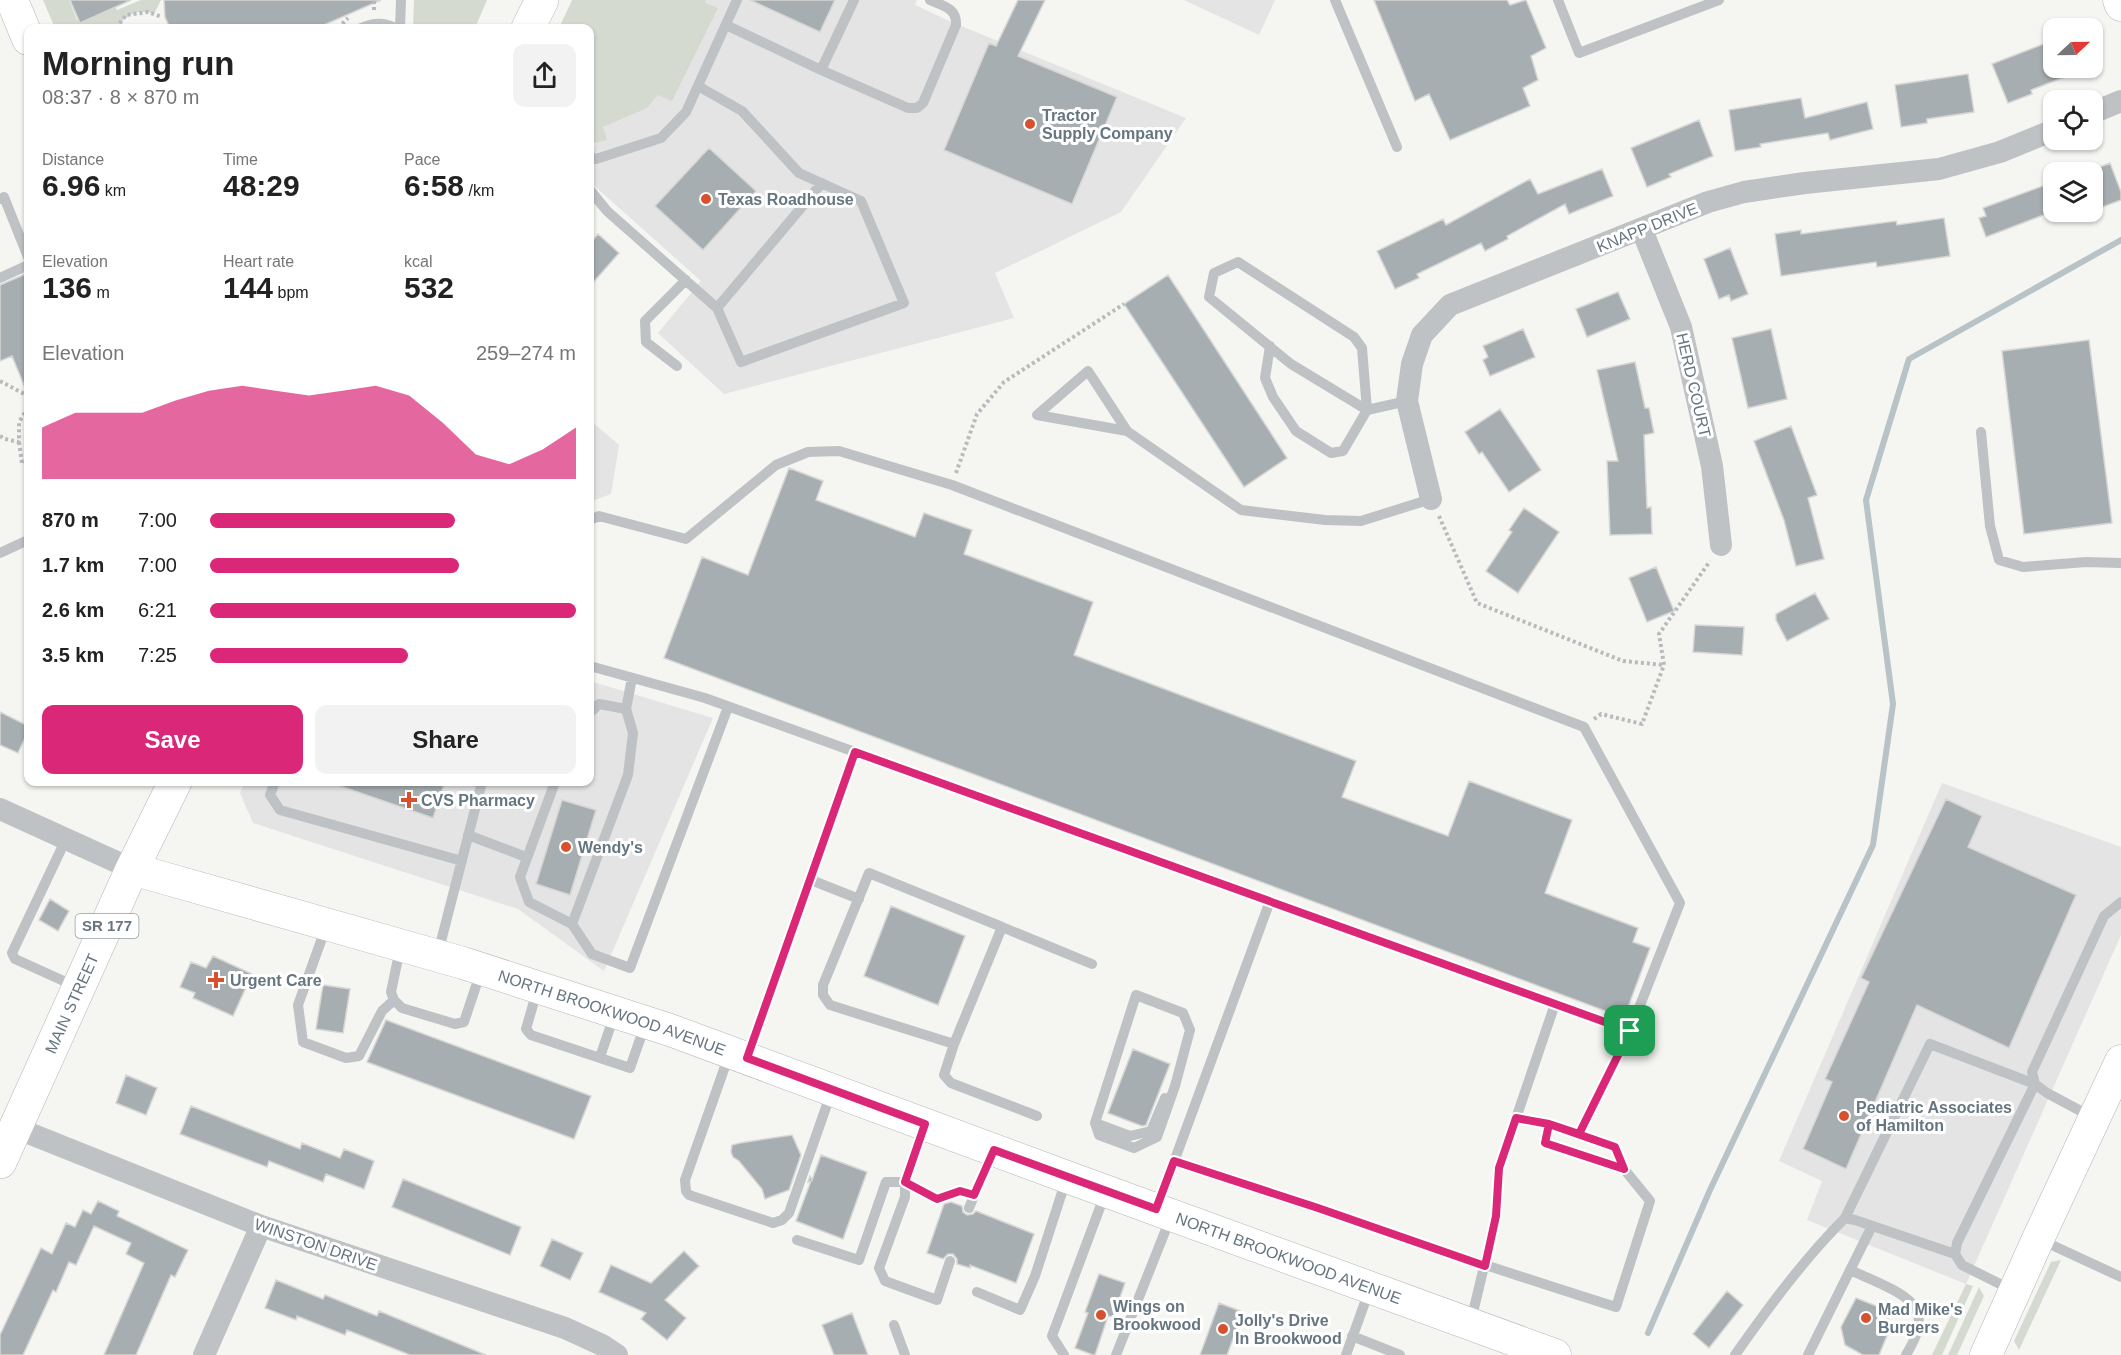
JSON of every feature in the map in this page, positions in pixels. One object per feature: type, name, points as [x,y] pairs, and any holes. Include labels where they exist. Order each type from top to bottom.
[{"type":"main road","points":[[530,24],[542,0]]},
{"type":"main road","name":"MAIN STREET","points":[[0,1162],[132,869],[173,786]]},
{"type":"street","points":[[12,0],[24,29]]},
{"type":"street","points":[[2119,0],[2121,5]]},
{"type":"street","points":[[2103,108],[2121,101]]},
{"type":"street","name":"KNAPP DRIVE","points":[[1431,499],[1407,401],[1412,364],[1422,335],[1450,305],[1642,230],[1707,202],[1744,192],[1805,183],[1939,169],[2000,152],[2043,134]]},
{"type":"street","name":"HERD COURT","points":[[1642,230],[1682,327],[1712,465],[1721,545]]},
{"type":"street","points":[[0,809],[132,869]]},
{"type":"street","name":"NORTH BROOKWOOD AVENUE","points":[[132,869],[482,969],[646,1023],[739,1055],[1470,1325],[1520,1349],[1555,1355]]},
{"type":"street","points":[[1988,1354],[2038,1239],[2121,1061]]},
{"type":"street","name":"WINSTON DRIVE","points":[[16,1128],[261,1226],[565,1328],[602,1345],[617,1355]]},
{"type":"street","points":[[204,1355],[261,1226]]},
{"type":"lane","points":[[400,24],[401,0]]},
{"type":"lane","points":[[594,159],[661,138],[686,112],[737,0]]},
{"type":"lane","points":[[821,70],[854,0]]},
{"type":"lane","points":[[726,25],[908,108],[917,108],[923,103],[956,25],[957,17],[952,10],[930,0]]},
{"type":"lane","points":[[1335,0],[1396,147]]},
{"type":"lane","points":[[1558,0],[1579,53],[1719,0]]},
{"type":"lane","points":[[594,195],[607,210],[717,308],[741,362],[904,303],[861,201],[799,173],[742,111],[698,86]]},
{"type":"lane","points":[[717,308],[822,183]]},
{"type":"lane","points":[[0,199],[4,197],[24,230]]},
{"type":"lane","points":[[1270,346],[1264,378],[1273,397],[1296,431],[1331,453],[1343,451],[1367,410],[1362,348],[1354,337],[1238,262],[1214,273],[1209,297],[1270,346],[1291,364],[1367,410],[1407,401]]},
{"type":"lane","points":[[0,278],[24,268]]},
{"type":"lane","points":[[677,366],[646,342],[645,321],[686,280]]},
{"type":"lane","points":[[1127,431],[1036,415],[1088,371],[1127,431],[1241,510],[1325,520],[1361,521],[1431,499]]},
{"type":"lane","points":[[1981,432],[1990,526],[1999,560],[2023,567],[2086,562],[2121,563]]},
{"type":"lane","points":[[594,518],[598,516],[686,539],[776,465],[808,452],[839,451],[952,485],[1584,727],[1680,903],[1630,1031],[1579,1134]]},
{"type":"lane","points":[[0,553],[24,542]]},
{"type":"lane","points":[[594,667],[729,707],[1630,1031]]},
{"type":"lane","points":[[572,924],[628,775],[633,733],[626,709],[632,678]]},
{"type":"lane","points":[[594,709],[599,704],[626,709]]},
{"type":"lane","points":[[553,786],[520,877],[529,902],[572,924],[592,954],[630,968],[729,707]]},
{"type":"lane","points":[[832,1090],[789,1213],[782,1220],[773,1223],[689,1195],[686,1191],[686,1180],[811,880],[855,752]]},
{"type":"lane","points":[[273,786],[270,795],[280,810],[462,861]]},
{"type":"lane","points":[[438,956],[481,786]]},
{"type":"lane","points":[[468,835],[526,857]]},
{"type":"lane","points":[[66,839],[12,953],[15,959],[79,988]]},
{"type":"lane","points":[[954,1044],[830,1005],[823,996],[823,985],[868,873],[1092,964]]},
{"type":"lane","points":[[811,880],[859,899]]},
{"type":"lane","points":[[1116,1355],[1164,1212],[1174,1161],[1270,901]]},
{"type":"lane","points":[[1954,1254],[1957,1243],[2035,1084],[2032,1072],[2104,916],[2121,902]]},
{"type":"lane","points":[[327,924],[298,1005],[303,1042],[346,1058],[359,1056],[382,1011],[394,1000]]},
{"type":"lane","points":[[1002,927],[954,1044],[944,1075],[951,1083],[1038,1116]]},
{"type":"lane","points":[[400,945],[391,992],[394,1000],[402,1008],[455,1024],[464,1022],[482,969]]},
{"type":"lane","points":[[538,987],[527,1022],[526,1029],[531,1035],[630,1068],[646,1023]]},
{"type":"lane","points":[[1136,995],[1184,1013],[1190,1030],[1175,1086],[1157,1137],[1134,1148],[1099,1135],[1095,1123],[1136,995]]},
{"type":"lane","points":[[1470,1325],[1496,1216],[1499,1168],[1555,1004]]},
{"type":"lane","points":[[600,1057],[616,1013]]},
{"type":"lane","points":[[1735,1355],[1765,1311],[1815,1248],[1845,1218],[1930,1044],[2035,1084],[2047,1093],[2094,1118]]},
{"type":"lane","points":[[1174,1161],[1485,1266],[1616,1307],[1650,1201],[1624,1169],[1615,1147],[1549,1124],[1516,1118]]},
{"type":"lane","points":[[925,1124],[905,1182],[905,1197],[879,1268],[885,1281],[937,1300],[950,1261]]},
{"type":"lane","points":[[1549,1124],[1545,1143],[1624,1169]]},
{"type":"lane","points":[[969,1208],[994,1150]]},
{"type":"lane","points":[[977,1292],[1020,1310],[1035,1276],[1067,1177]]},
{"type":"lane","points":[[797,1240],[859,1260],[886,1182],[905,1182],[937,1199],[960,1191],[974,1195]]},
{"type":"lane","points":[[1064,1355],[1052,1336],[1107,1191]]},
{"type":"lane","points":[[1845,1218],[1954,1254],[1962,1265],[2014,1292]]},
{"type":"lane","points":[[1808,1355],[1872,1226]]},
{"type":"lane","points":[[2038,1239],[2121,1277]]},
{"type":"lane","points":[[1850,1270],[1886,1286],[1910,1301],[1917,1310],[1918,1322],[1915,1338],[1906,1355]]},
{"type":"lane","points":[[1346,1355],[1370,1288]]},
{"type":"lane","points":[[894,1325],[905,1355]]},
{"type":"lane","points":[[1352,1336],[1400,1355]]},
{"type":"path","points":[[374,0],[374,11]]},
{"type":"path","points":[[119,24],[126,15],[148,12],[162,17]]},
{"type":"path","points":[[952,485],[976,414],[1004,382],[1124,304]]},
{"type":"path","points":[[0,381],[24,394]]},
{"type":"path","points":[[24,414],[19,422],[19,442],[22,464],[24,464]]},
{"type":"path","points":[[0,436],[19,442]]},
{"type":"path","points":[[1431,499],[1477,603],[1623,661],[1664,665]]},
{"type":"path","points":[[1584,727],[1601,714],[1642,724],[1664,665],[1659,634],[1721,545]]},
{"type":"shaded area","points":[[43,0],[69,0],[77,20],[113,3],[117,10],[141,0],[161,0],[154,14],[137,12],[120,24],[53,24]]},
{"type":"shaded area","points":[[414,0],[487,0],[477,24],[413,24]]},
{"type":"shaded area","points":[[572,0],[706,0],[705,3],[718,8],[672,101],[658,95],[647,108],[603,127],[607,140],[594,143],[594,24],[561,24]]},
{"type":"shaded area","points":[[667,0],[917,0],[915,5],[949,21],[1186,118],[1121,212],[995,273],[1014,318],[724,394],[658,333],[701,281],[594,186],[594,147]]},
{"type":"shaded area","points":[[1184,0],[1275,0],[1259,35]]},
{"type":"shaded area","points":[[594,423],[619,445],[611,494],[594,500]]},
{"type":"shaded area","points":[[594,682],[713,718],[604,971],[518,909],[253,823],[240,793],[243,786],[594,786]]},
{"type":"shaded area","points":[[1942,783],[2121,847],[2121,935],[1966,1284],[1807,1220],[1822,1181],[1779,1161]]},
{"type":"shaded area","points":[[2061,1260],[2019,1350],[2014,1341],[2051,1262]]},
{"type":"shaded area","points":[[1966,1284],[1973,1286],[1942,1355],[1932,1355]]},
{"type":"shaded area","points":[[1979,1287],[1984,1296],[1957,1355],[1948,1355]]},
{"type":"building","points":[[70,0],[131,0],[80,23]]},
{"type":"building","points":[[164,0],[381,0],[326,24],[168,24],[165,17]]},
{"type":"building","points":[[750,0],[835,0],[820,32]]},
{"type":"building","name":"Tractor Supply Company","points":[[1018,0],[1045,0],[1018,56],[1117,97],[1072,204],[944,150],[989,43],[996,46]]},
{"type":"building","points":[[1374,0],[1507,0],[1510,5],[1526,0],[1546,48],[1531,56],[1538,80],[1523,88],[1530,106],[1450,140],[1429,94],[1415,101]]},
{"type":"building","points":[[2043,44],[2043,78],[2062,78],[2031,90],[2032,94],[2008,103],[1992,64]]},
{"type":"building","points":[[1968,74],[1974,112],[1927,119],[1927,123],[1901,127],[1895,85]]},
{"type":"building","points":[[1801,98],[1805,118],[1867,102],[1873,129],[1830,140],[1828,133],[1760,144],[1761,147],[1735,151],[1729,110]]},
{"type":"building","points":[[1699,120],[1713,156],[1669,174],[1671,177],[1647,187],[1631,148]]},
{"type":"building","name":"Texas Roadhouse","points":[[709,148],[756,191],[703,250],[655,206]]},
{"type":"building","points":[[2110,163],[2121,192],[2121,200],[2103,207],[2103,166]]},
{"type":"building","points":[[1602,169],[1613,196],[1569,214],[1565,204],[1485,251],[1481,243],[1417,274],[1419,278],[1395,289],[1377,251],[1443,219],[1446,225],[1530,179],[1538,194]]},
{"type":"building","points":[[2043,186],[2043,215],[1986,237],[1979,218],[1986,216],[1983,208]]},
{"type":"building","points":[[1944,218],[1950,256],[1877,267],[1876,262],[1781,276],[1775,234],[1801,230],[1801,234],[1896,221],[1897,225]]},
{"type":"building","points":[[598,234],[619,253],[594,281],[594,239]]},
{"type":"building","points":[[1730,248],[1748,294],[1731,301],[1729,295],[1719,299],[1704,259]]},
{"type":"building","points":[[24,275],[24,385],[12,356],[0,361],[0,285]]},
{"type":"building","points":[[1168,275],[1287,458],[1244,487],[1124,304]]},
{"type":"building","points":[[1618,292],[1630,319],[1587,337],[1576,309]]},
{"type":"building","points":[[1523,329],[1535,357],[1490,376],[1483,360],[1488,357],[1483,346]]},
{"type":"building","points":[[1771,329],[1787,399],[1748,408],[1732,338]]},
{"type":"building","points":[[2089,340],[2112,523],[2024,534],[2002,351]]},
{"type":"building","points":[[1635,362],[1645,408],[1649,408],[1654,433],[1644,435],[1647,508],[1651,507],[1652,534],[1610,535],[1607,461],[1618,461],[1597,370]]},
{"type":"building","points":[[1500,409],[1541,470],[1509,492],[1482,452],[1479,454],[1465,432]]},
{"type":"building","points":[[1791,426],[1817,495],[1808,498],[1824,559],[1796,566],[1784,520],[1754,441]]},
{"type":"building","points":[[789,468],[823,481],[816,500],[915,537],[924,513],[972,530],[964,554],[1093,602],[1074,655],[1356,761],[1342,797],[1448,836],[1469,781],[1572,820],[1545,893],[1638,928],[1633,942],[1650,948],[1624,1018],[664,658],[702,557],[748,575]]},
{"type":"building","points":[[1524,508],[1559,532],[1518,593],[1486,571],[1512,532],[1509,530]]},
{"type":"building","points":[[1656,567],[1674,611],[1647,622],[1629,578]]},
{"type":"building","points":[[1815,593],[1829,619],[1787,641],[1776,620],[1776,614]]},
{"type":"building","points":[[1695,625],[1744,627],[1742,655],[1693,652]]},
{"type":"building","points":[[0,712],[24,724],[24,740],[18,753],[0,745]]},
{"type":"building","name":"CVS Pharmacy","points":[[340,786],[444,786],[433,818]]},
{"type":"building","points":[[1946,799],[1982,816],[1968,847],[2076,895],[2009,1048],[1917,1005],[1846,1169],[1803,1149],[1832,1082],[1825,1079],[1869,982],[1861,978]]},
{"type":"building","name":"Wendy's","points":[[562,800],[596,810],[570,895],[536,884]]},
{"type":"building","points":[[50,899],[69,911],[58,931],[39,920]]},
{"type":"building","points":[[891,906],[965,936],[938,1005],[864,976]]},
{"type":"building","name":"Urgent Care","points":[[213,956],[252,974],[233,1016],[193,998],[195,993],[180,987],[191,962],[206,968]]},
{"type":"building","points":[[323,985],[350,989],[343,1033],[316,1029]]},
{"type":"building","points":[[386,1020],[591,1096],[574,1139],[367,1062]]},
{"type":"building","points":[[1133,1049],[1170,1064],[1146,1125],[1142,1126],[1108,1113]]},
{"type":"building","points":[[126,1075],[157,1088],[146,1115],[116,1103]]},
{"type":"building","points":[[191,1106],[300,1149],[302,1143],[340,1158],[344,1149],[374,1161],[364,1189],[326,1174],[323,1182],[269,1161],[267,1167],[180,1134]]},
{"type":"building","points":[[792,1135],[801,1155],[789,1190],[765,1199],[762,1189],[733,1157],[732,1145]]},
{"type":"building","points":[[821,1155],[867,1172],[843,1239],[796,1221],[811,1181],[808,1182],[810,1176],[812,1180]]},
{"type":"building","points":[[403,1179],[521,1227],[510,1255],[392,1207]]},
{"type":"building","points":[[98,1201],[119,1211],[117,1216],[188,1250],[175,1277],[171,1275],[136,1355],[104,1355],[144,1263],[126,1254],[131,1243],[94,1226],[76,1265],[69,1262],[56,1292],[53,1290],[23,1355],[0,1355],[0,1335],[41,1248],[52,1254],[66,1223],[75,1227],[83,1210],[91,1214]]},
{"type":"building","points":[[951,1202],[962,1206],[963,1212],[967,1215],[976,1211],[1034,1234],[1016,1283],[970,1265],[970,1268],[957,1264],[957,1259],[953,1254],[948,1254],[943,1259],[927,1253],[944,1204]]},
{"type":"building","points":[[552,1239],[583,1253],[570,1280],[540,1266]]},
{"type":"building","points":[[684,1251],[699,1266],[665,1300],[686,1318],[667,1340],[641,1319],[646,1313],[599,1292],[611,1265],[651,1283]]},
{"type":"building","name":"Wings on Brookwood","points":[[1099,1274],[1125,1283],[1113,1317],[1108,1316],[1095,1355],[1093,1355],[1075,1348]]},
{"type":"building","points":[[276,1280],[323,1299],[325,1295],[377,1316],[379,1311],[486,1355],[410,1355],[347,1330],[345,1335],[297,1316],[296,1320],[265,1308]]},
{"type":"building","points":[[1727,1291],[1743,1305],[1709,1348],[1693,1334]]},
{"type":"building","name":"Mad Mike's Burgers","points":[[1856,1298],[1884,1309],[1891,1326],[1879,1355],[1863,1355],[1845,1345],[1841,1327]]},
{"type":"building","name":"Jolly's Drive In Brookwood","points":[[1219,1303],[1243,1312],[1227,1355],[1200,1355]]},
{"type":"building","points":[[852,1313],[868,1355],[834,1355],[822,1325]]},
{"type":"waterway","points":[[1648,1333],[1710,1190],[1873,845],[1893,704],[1866,500],[1909,359],[2121,240]]},
{"type":"place","name":"Tractor Supply Company","points":[[1030,124]]},
{"type":"place","name":"Texas Roadhouse","points":[[706,199]]},
{"type":"place","name":"CVS Pharmacy","points":[[409,800]]},
{"type":"place","name":"Wendy's","points":[[566,847]]},
{"type":"place","name":"Urgent Care","points":[[216,980]]},
{"type":"place","name":"Pediatric Associates of Hamilton","points":[[1844,1116]]},
{"type":"place","name":"Wings on Brookwood","points":[[1101,1315]]},
{"type":"place","name":"Mad Mike's Burgers","points":[[1866,1318]]},
{"type":"place","name":"Jolly's Drive In Brookwood","points":[[1223,1329]]},
{"type":"route","points":[[1630,1031],[855,752],[747,1058],[925,1124],[905,1182],[937,1199],[960,1191],[974,1195],[994,1150],[1156,1209],[1174,1161],[1485,1266],[1496,1216],[1499,1168],[1516,1118],[1549,1124],[1615,1147],[1624,1169],[1545,1143],[1549,1124],[1579,1134],[1630,1031]]}]
